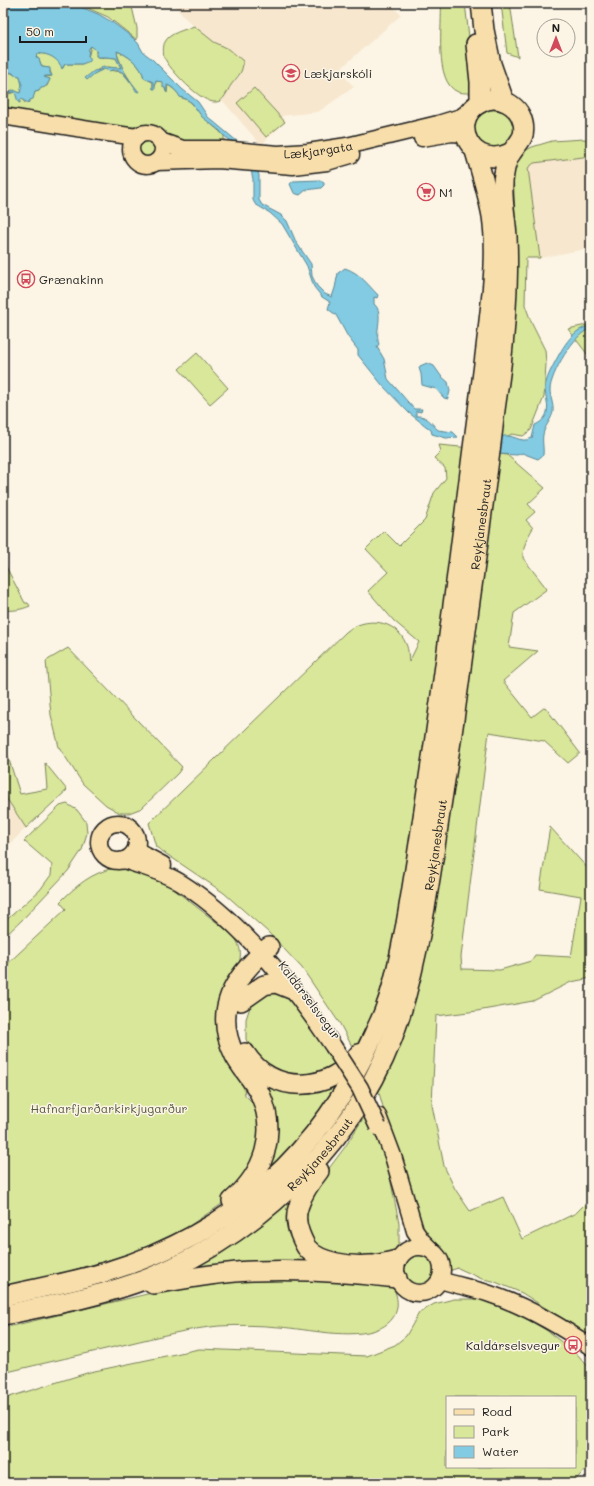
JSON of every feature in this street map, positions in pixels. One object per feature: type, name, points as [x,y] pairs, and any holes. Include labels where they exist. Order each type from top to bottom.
[{"type":"highway","points":[[471,3],[480,82],[476,106],[466,122],[466,134],[469,143],[475,151],[484,156],[493,158],[512,152],[522,138],[522,119],[516,109],[504,101],[492,99],[476,106]]},
{"type":"highway","points":[[481,3],[484,30],[491,64],[504,101]]},
{"type":"highway","name":"Reykjanesbraut","points":[[3,1296],[108,1271],[159,1252],[204,1230],[248,1200],[292,1161],[311,1140],[336,1106],[354,1077],[386,1006],[399,960],[411,893],[449,643],[484,371],[493,286],[494,252],[492,216],[475,151]]},
{"type":"highway","name":"Reykjanesbraut","points":[[3,1315],[110,1291],[145,1280],[170,1269],[224,1240],[297,1181],[321,1155],[358,1106],[390,1043],[399,1018],[414,963],[450,752],[506,323],[508,279],[503,176],[512,152]]},
{"type":"highway","points":[[269,955],[252,979],[240,1001],[238,1011],[239,1035],[243,1049],[250,1060],[258,1068],[277,1080],[290,1084],[299,1085],[322,1080],[344,1069],[354,1060],[371,1034],[392,986]]},
{"type":"highway","points":[[159,1252],[211,1217],[237,1196],[263,1160],[269,1134],[268,1123],[261,1096],[230,1045],[227,1031],[226,1007],[233,988],[245,969],[269,955]]},
{"type":"highway","points":[[240,1001],[264,985],[276,983],[291,989]]},
{"type":"highway","points":[[358,1106],[349,1129],[307,1188],[296,1216],[297,1227],[308,1249],[321,1258],[331,1262],[356,1265],[398,1264]]},
{"type":"highway","points":[[110,1291],[216,1274],[252,1271],[370,1274],[398,1264]]},
{"type":"main road","name":"Lækjargata","points":[[273,159],[347,146],[461,117],[476,106]]},
{"type":"main road","points":[[3,116],[108,133],[134,143]]},
{"type":"main road","name":"Lækjargata","points":[[160,141],[183,149],[273,159],[293,166],[327,162],[372,149],[431,136],[452,133],[466,134]]},
{"type":"main road","points":[[142,134],[152,134],[160,141],[163,150],[160,159],[156,162],[148,166],[134,160],[134,143],[142,134]]},
{"type":"main road","name":"Lækjargata","points":[[156,162],[201,160],[223,154]]},
{"type":"main road","points":[[116,824],[127,826],[136,836],[136,849],[132,856],[124,860],[114,861],[109,859],[102,851],[100,846],[101,836],[107,828],[116,824]]},
{"type":"main road","name":"Kaldárselsvegur","points":[[136,849],[174,871],[212,897],[245,924],[269,955],[291,989],[337,1043]]},
{"type":"main road","name":"Kaldárselsvegur","points":[[124,860],[169,876],[198,894],[269,955],[307,992],[328,1021],[337,1043],[378,1122],[393,1156],[415,1231],[430,1250]]},
{"type":"main road","name":"Kaldárselsvegur","points":[[378,1122],[404,1216],[406,1234],[398,1264]]},
{"type":"main road","points":[[415,1247],[430,1250],[440,1260],[442,1273],[440,1280],[436,1286],[430,1290],[417,1293],[405,1289],[401,1285],[398,1264],[405,1251],[415,1247]]},
{"type":"main road","points":[[440,1280],[488,1293],[521,1307],[549,1321],[591,1347]]},
{"type":"shaded area","name":"Lækjarskóli","points":[[172,3],[390,3],[401,15],[339,70],[354,87],[318,112],[281,116],[286,121],[261,145],[222,100],[232,84],[240,76],[229,49],[214,42],[200,32]]},
{"type":"shaded area","points":[[591,156],[591,248],[540,258],[528,168],[534,163]]},
{"type":"shaded area","points":[[3,793],[26,828],[3,851]]},
{"type":"green space","points":[[76,3],[131,3],[137,28],[137,40],[108,17]]},
{"type":"green space","points":[[441,3],[465,3],[474,79],[473,88],[470,93],[458,92],[450,86],[445,77],[441,52]]},
{"type":"green space","points":[[501,3],[510,3],[518,57],[507,53]]},
{"type":"green space","points":[[194,26],[214,42],[229,49],[243,61],[240,74],[219,102],[210,101],[195,92],[179,77],[164,57],[164,45],[167,39],[174,34]]},
{"type":"green space","points":[[91,46],[93,46],[96,50],[96,56],[99,58],[116,58],[121,68],[108,67],[103,68],[94,72],[88,78],[105,68],[108,70],[122,72],[133,85],[123,69],[116,51],[129,58],[137,65],[144,78],[153,82],[153,89],[156,81],[163,82],[166,92],[168,85],[176,91],[181,98],[188,100],[203,117],[224,136],[224,141],[184,145],[169,138],[155,128],[114,126],[3,109],[3,68],[20,76],[22,85],[20,93],[12,90],[8,92],[9,94],[15,92],[20,100],[22,99],[25,103],[28,103],[35,92],[39,91],[40,88],[47,86],[50,79],[45,77],[52,76],[49,68],[42,67],[39,59],[36,57],[37,54],[52,56],[59,61],[63,68],[65,64],[82,64],[88,58]]},
{"type":"green space","points":[[254,88],[285,122],[266,137],[237,103]]},
{"type":"green space","points":[[494,107],[509,113],[515,128],[509,143],[494,149],[479,143],[473,128],[479,113]]},
{"type":"green space","points":[[147,138],[155,141],[158,149],[155,157],[147,160],[139,157],[136,149],[139,141]]},
{"type":"green space","points":[[591,140],[591,156],[534,163],[528,168],[540,258],[526,258],[525,305],[532,324],[545,350],[546,364],[544,397],[531,430],[523,436],[512,434],[502,439],[499,454],[507,455],[545,488],[528,504],[535,512],[526,520],[533,528],[526,542],[523,558],[547,589],[514,613],[509,647],[538,651],[503,681],[532,717],[545,707],[580,753],[568,763],[544,741],[489,732],[461,957],[462,969],[500,970],[531,961],[535,955],[571,957],[581,896],[540,889],[550,827],[591,872],[591,978],[571,982],[533,1001],[477,1011],[436,1016],[432,1105],[444,1166],[455,1189],[470,1211],[503,1197],[522,1239],[576,1213],[591,1198],[591,1337],[522,1293],[493,1281],[482,1279],[458,1268],[449,1271],[439,1249],[424,1236],[378,1089],[403,1017],[517,258],[513,171],[521,153],[532,147],[552,141]]},
{"type":"green space","points":[[591,324],[591,359],[568,329]]},
{"type":"green space","points":[[197,353],[228,388],[210,404],[179,369]]},
{"type":"green space","points":[[439,445],[471,448],[435,712],[413,819],[388,965],[374,1013],[354,1050],[340,1024],[302,968],[268,932],[224,893],[156,847],[149,823],[346,632],[354,627],[371,622],[388,625],[395,629],[406,644],[409,662],[419,642],[394,621],[368,591],[388,572],[366,549],[384,531],[399,546],[425,520],[434,493],[446,478],[445,468],[434,458],[441,451]]},
{"type":"green space","points":[[3,561],[25,603],[28,603],[30,606],[16,610],[3,610]]},
{"type":"green space","points":[[68,648],[182,767],[178,773],[142,808],[129,813],[120,813],[106,805],[83,784],[59,747],[51,715],[46,661]]},
{"type":"green space","points":[[3,741],[20,794],[47,789],[45,763],[67,790],[26,828],[3,793]]},
{"type":"green space","points":[[67,804],[77,810],[86,822],[87,833],[82,850],[68,871],[3,938],[3,923],[40,890],[51,875],[52,865],[24,841],[60,806]]},
{"type":"green space","name":"Hafnarfjarðarkirkjugarður","points":[[114,868],[126,868],[163,881],[233,935],[237,941],[240,953],[239,965],[229,983],[245,1095],[262,1112],[264,1146],[240,1187],[219,1206],[186,1228],[133,1253],[60,1274],[3,1288],[3,968],[66,909],[60,902],[72,891],[84,881],[98,873]]},
{"type":"green space","points":[[266,989],[295,998],[336,1066],[321,1076],[283,1079],[250,1050],[246,1039],[246,1019],[254,999]]},
{"type":"green space","points":[[341,1076],[312,1133],[258,1179],[259,1083]]},
{"type":"green space","points":[[366,1114],[387,1162],[399,1223],[399,1243],[392,1254],[377,1259],[342,1257],[323,1251],[311,1241],[302,1216],[306,1199],[345,1147]]},
{"type":"green space","points":[[301,1184],[294,1225],[331,1263],[180,1270]]},
{"type":"green space","points":[[416,1254],[422,1254],[431,1258],[435,1270],[431,1282],[422,1286],[416,1286],[407,1282],[403,1273],[403,1267],[407,1258]]},
{"type":"green space","points":[[257,1276],[392,1285],[397,1298],[396,1311],[394,1316],[385,1326],[355,1334],[329,1333],[264,1326],[219,1326],[172,1334],[3,1373],[3,1328],[160,1291]]},
{"type":"green space","points":[[454,1299],[484,1299],[515,1312],[546,1330],[578,1355],[591,1370],[591,1466],[573,1483],[21,1483],[3,1477],[3,1399],[90,1372],[199,1349],[367,1356],[395,1345],[406,1336],[419,1313],[434,1304]]},
{"type":"water","points":[[3,3],[71,3],[98,14],[112,22],[132,37],[138,43],[143,52],[198,102],[208,117],[247,148],[259,175],[259,200],[262,205],[281,215],[287,221],[296,242],[311,264],[312,276],[317,286],[325,294],[332,297],[338,273],[345,268],[359,276],[378,295],[377,298],[374,297],[374,304],[379,312],[379,344],[377,347],[384,359],[388,379],[414,409],[422,409],[421,412],[416,411],[416,416],[426,418],[438,430],[453,432],[458,437],[446,438],[432,434],[431,430],[409,413],[383,386],[358,355],[358,350],[348,337],[336,315],[328,309],[330,302],[322,297],[314,287],[307,266],[282,224],[270,213],[255,204],[253,200],[253,179],[251,170],[236,144],[202,117],[192,103],[180,97],[173,88],[167,85],[167,93],[163,87],[163,82],[156,81],[155,89],[153,89],[153,82],[144,78],[137,65],[126,55],[117,51],[118,58],[126,75],[139,92],[136,91],[123,73],[118,70],[110,71],[104,69],[94,74],[87,80],[85,78],[94,71],[100,70],[102,67],[121,68],[116,58],[97,57],[96,50],[91,46],[89,48],[88,57],[90,58],[90,61],[82,64],[65,64],[62,69],[53,57],[45,54],[37,54],[36,57],[39,59],[42,67],[50,68],[50,73],[52,76],[44,77],[50,79],[47,85],[35,92],[33,99],[28,103],[21,99],[20,103],[18,102],[15,92],[7,93],[14,90],[20,93],[22,85],[20,76],[5,71],[3,68]]},
{"type":"water","points":[[320,180],[324,182],[324,185],[321,188],[306,190],[300,195],[294,193],[290,184],[293,181]]},
{"type":"water","points":[[591,326],[591,329],[578,337],[571,345],[554,374],[550,390],[553,412],[543,434],[543,455],[538,459],[522,453],[517,455],[499,454],[500,437],[509,436],[524,440],[532,438],[535,425],[542,420],[546,414],[548,406],[545,388],[549,374],[555,362],[569,339],[574,334],[579,330]]},
{"type":"water","points":[[427,363],[434,366],[441,376],[448,382],[450,391],[448,399],[444,398],[436,389],[422,385],[419,368]]},
{"type":"place","name":"Lækjarskóli","points":[[291,73]]},
{"type":"place","name":"N1","points":[[426,192]]},
{"type":"place","name":"Grænakinn","points":[[26,279]]},
{"type":"place","name":"Kaldárselsvegur","points":[[573,1345]]}]
